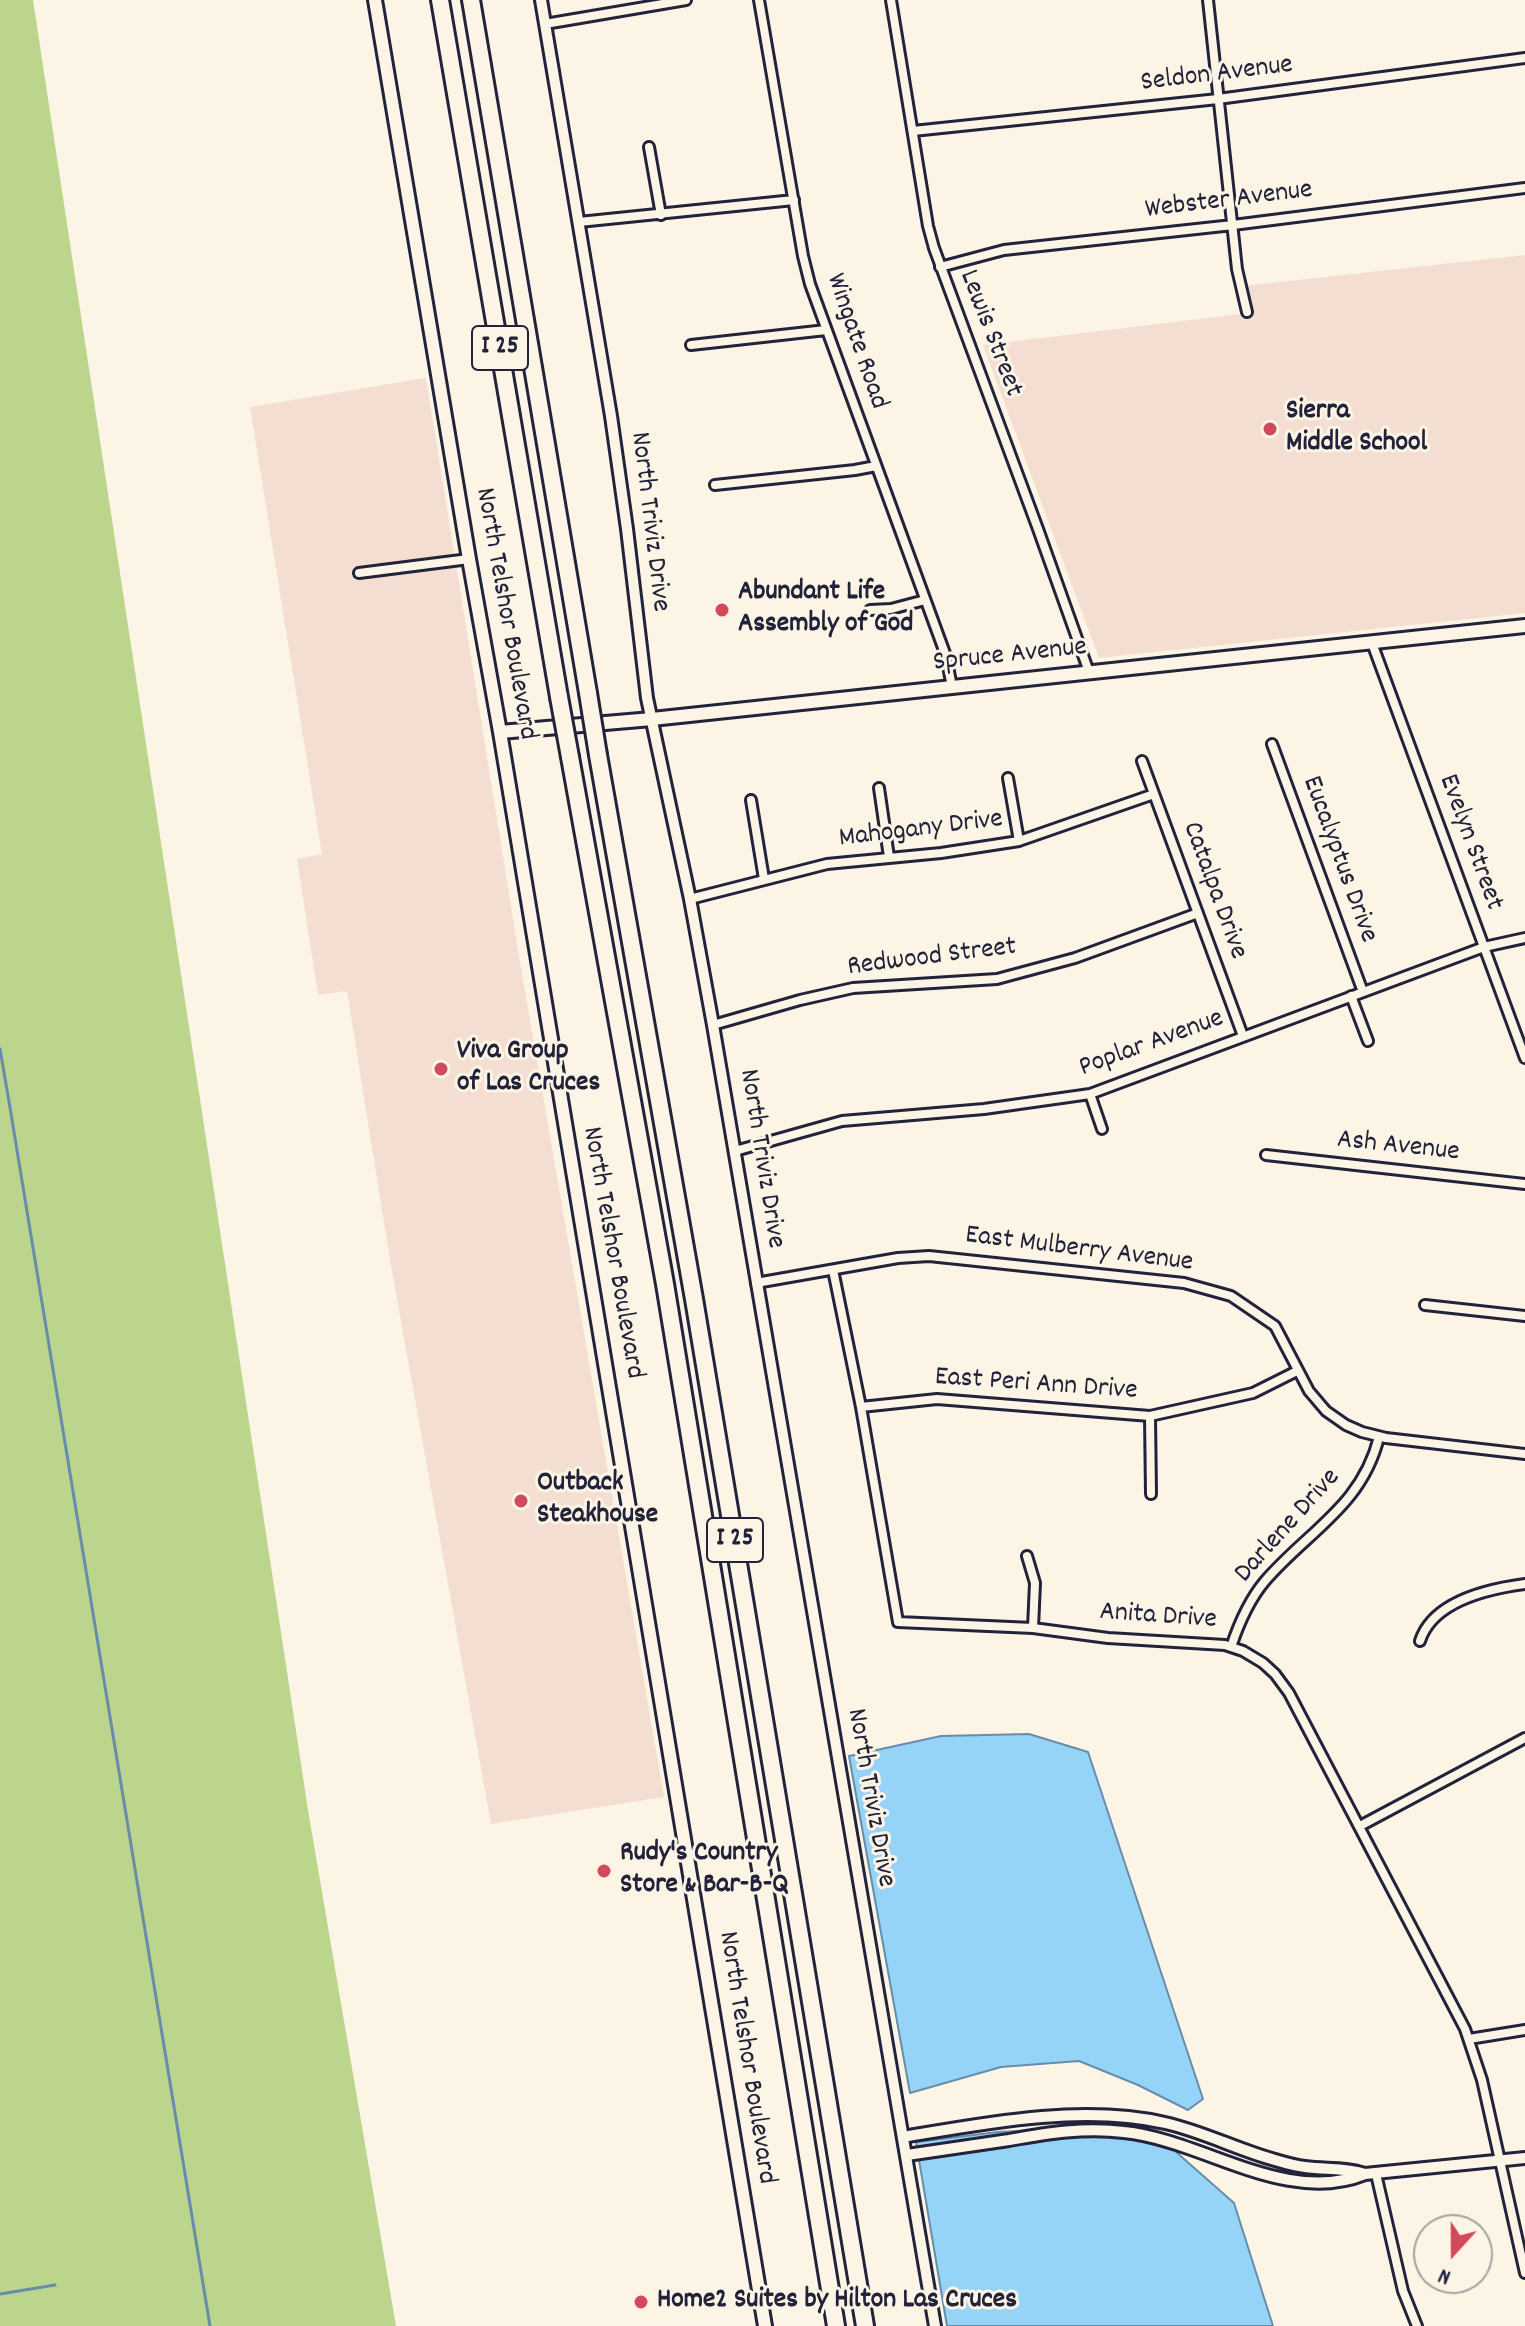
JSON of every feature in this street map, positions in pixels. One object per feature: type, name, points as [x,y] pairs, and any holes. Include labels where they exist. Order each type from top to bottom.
[{"type":"highway","name":"I 25","points":[[440,0],[559,697],[665,1284],[836,2326]]},
{"type":"highway","name":"I 25","points":[[471,0],[598,755],[694,1299],[865,2326]]},
{"type":"main road","name":"North Telshor Boulevard","points":[[375,0],[765,2326]]},
{"type":"main road","name":"Spruce Avenue","points":[[500,732],[652,719],[1525,626]]},
{"type":"street","name":"North Triviz Drive","points":[[541,0],[613,432],[647,698],[713,1025],[935,2326]]},
{"type":"street","points":[[545,24],[686,0]]},
{"type":"street","name":"Wingate Road","points":[[759,0],[806,269],[946,656],[952,687]]},
{"type":"street","name":"Lewis Street","points":[[891,0],[928,226],[940,267],[1089,672]]},
{"type":"street","points":[[1208,0],[1239,280],[1247,312]]},
{"type":"street","name":"Seldon Avenue","points":[[913,131],[1218,99],[1525,58]]},
{"type":"street","points":[[649,147],[661,215]]},
{"type":"street","name":"Webster Avenue","points":[[940,267],[1004,250],[1525,188]]},
{"type":"street","points":[[579,222],[794,200]]},
{"type":"street","points":[[691,345],[826,330]]},
{"type":"street","points":[[715,485],[876,466]]},
{"type":"street","points":[[359,573],[469,559]]},
{"type":"street","points":[[870,610],[891,609],[925,600]]},
{"type":"street","name":"Evelyn Street","points":[[1372,643],[1525,1058]]},
{"type":"street","name":"Eucalyptus Drive","points":[[1272,744],[1363,992]]},
{"type":"street","name":"Catalpa Drive","points":[[1142,761],[1243,1036]]},
{"type":"street","points":[[1008,778],[1019,841]]},
{"type":"street","points":[[879,788],[889,857]]},
{"type":"street","name":"Mahogany Drive","points":[[690,899],[827,864],[941,853],[1019,841],[1154,794]]},
{"type":"street","points":[[751,800],[764,879]]},
{"type":"street","name":"Redwood Street","points":[[713,1025],[853,988],[997,979],[1075,958],[1198,913]]},
{"type":"street","name":"Poplar Avenue","points":[[735,1151],[842,1121],[984,1109],[1090,1094],[1484,947],[1525,938]]},
{"type":"street","points":[[1351,996],[1368,1041]]},
{"type":"street","points":[[1090,1094],[1102,1129]]},
{"type":"street","name":"Ash Avenue","points":[[1266,1155],[1525,1184]]},
{"type":"street","name":"East Mulberry Avenue","points":[[756,1283],[898,1258],[938,1256],[1184,1283],[1231,1296],[1275,1326],[1297,1371],[1320,1405],[1354,1429],[1379,1437],[1525,1454]]},
{"type":"street","name":"Anita Drive","points":[[833,1270],[861,1407],[898,1622],[1033,1628],[1108,1638],[1231,1647],[1257,1658],[1280,1680],[1360,1826],[1469,2039],[1480,2069],[1525,2273]]},
{"type":"street","points":[[1425,1305],[1525,1316]]},
{"type":"street","name":"East Peri Ann Drive","points":[[861,1407],[937,1399],[1150,1416],[1253,1393],[1297,1371]]},
{"type":"street","points":[[1150,1416],[1151,1494]]},
{"type":"street","name":"Darlene Drive","points":[[1231,1647],[1247,1606],[1266,1581],[1346,1502],[1361,1482],[1379,1437]]},
{"type":"street","points":[[1027,1556],[1035,1583],[1033,1628]]},
{"type":"street","points":[[1420,1641],[1428,1623],[1448,1608],[1483,1593],[1525,1584]]},
{"type":"street","points":[[1360,1826],[1525,1738]]},
{"type":"street","points":[[1469,2039],[1525,2030]]},
{"type":"street","points":[[903,2137],[1087,2113],[1126,2116],[1167,2123],[1276,2160],[1306,2167],[1350,2169],[1371,2174]]},
{"type":"street","points":[[907,2155],[1085,2129],[1170,2140],[1270,2176],[1311,2182],[1349,2181],[1371,2174],[1525,2158]]},
{"type":"street","points":[[1371,2174],[1403,2291],[1417,2326]]},
{"type":"shaded area","name":"Sierra Middle School","points":[[1525,255],[1525,613],[1099,658],[983,345],[1241,314],[1236,287]]},
{"type":"shaded area","points":[[426,378],[520,962],[664,1797],[491,1824],[390,1260],[347,991],[318,995],[297,859],[322,854],[250,407]]},
{"type":"green space","points":[[0,0],[33,0],[308,1810],[396,2326],[0,2326]]},
{"type":"water","points":[[1029,1734],[1088,1752],[1203,2099],[1188,2110],[1079,2061],[1001,2067],[910,2093],[849,1756],[941,1736]]},
{"type":"water","points":[[1093,2127],[1175,2151],[1234,2203],[1273,2326],[947,2326],[916,2142],[998,2132]]},
{"type":"waterway","points":[[0,1049],[210,2326]]},
{"type":"waterway","points":[[0,2294],[55,2285]]},
{"type":"place","name":"Sierra Middle School","points":[[1270,429]]},
{"type":"place","name":"Abundant Life Assembly of God","points":[[722,610]]},
{"type":"place","name":"Viva Group of Las Cruces","points":[[441,1069]]},
{"type":"place","name":"Outback Steakhouse","points":[[521,1501]]},
{"type":"place","name":"Rudy's Country Store & Bar-B-Q","points":[[604,1871]]},
{"type":"place","name":"Home2 Suites by Hilton Las Cruces","points":[[641,2302]]}]
